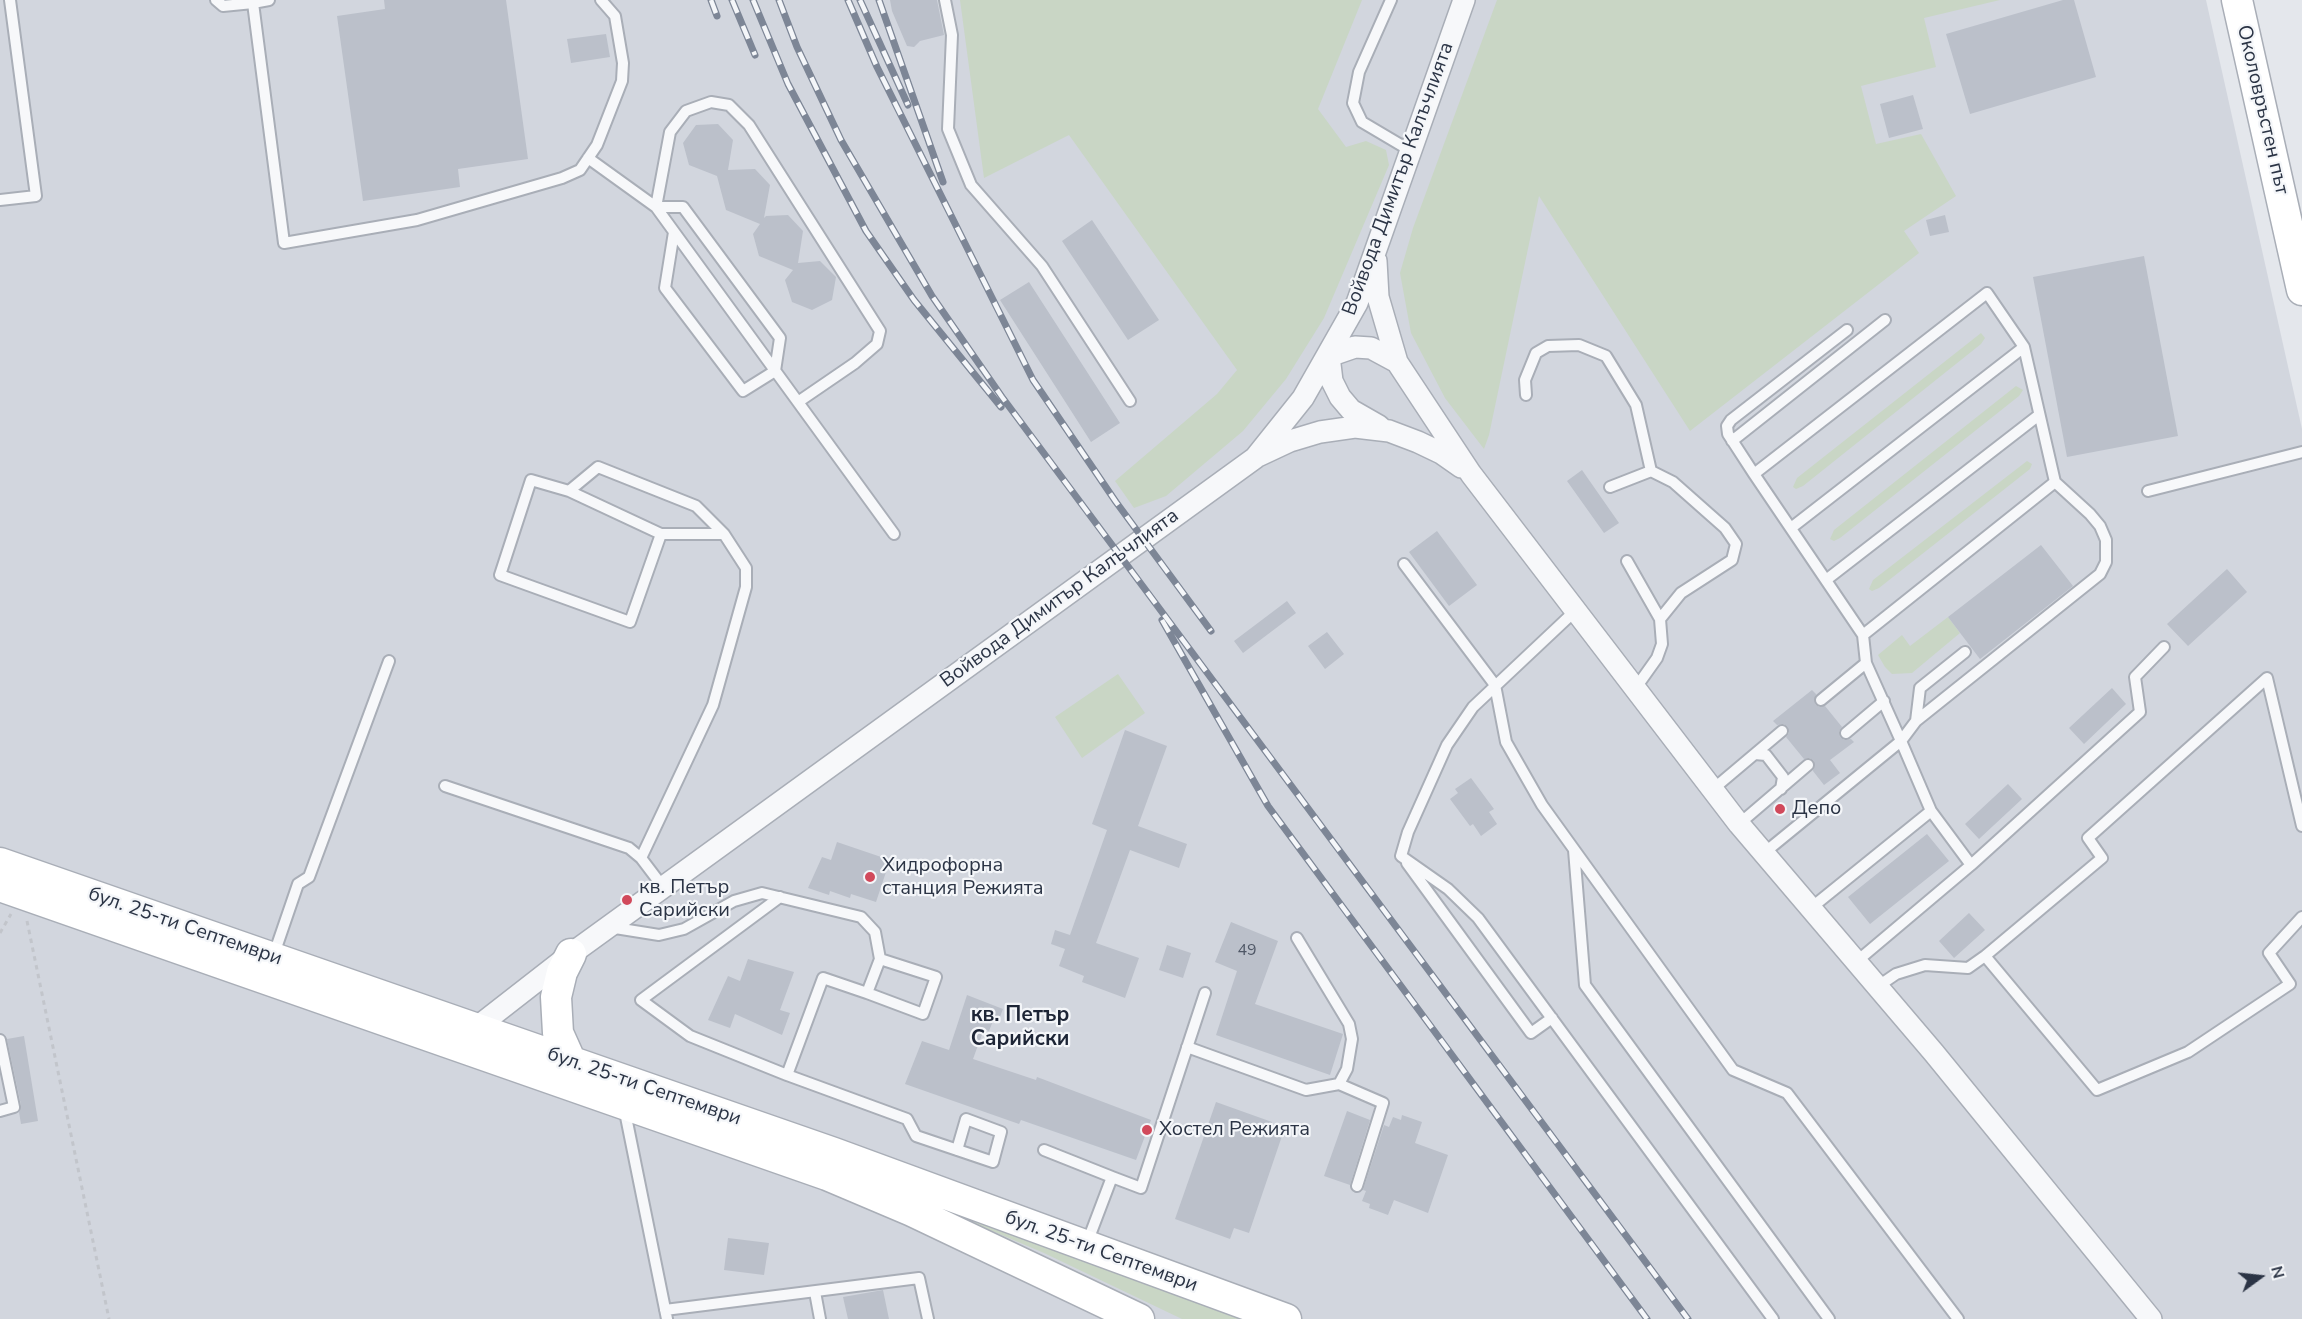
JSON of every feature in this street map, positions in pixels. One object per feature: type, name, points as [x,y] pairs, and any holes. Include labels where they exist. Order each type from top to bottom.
[{"type":"main road","name":"Околовръстен път","points":[[2237,0],[2302,290]]},
{"type":"main road","name":"бул. 25-ти Септември","points":[[0,863],[272,957],[472,1039],[571,1062],[622,1092],[834,1153],[1286,1319]]},
{"type":"main road","name":"бул. 25-ти Септември","points":[[10,890],[472,1039],[622,1092],[912,1211],[1139,1319]]},
{"type":"main road","points":[[571,954],[562,972],[556,997],[558,1033],[571,1062]]},
{"type":"street","name":"Войвода Димитър Калъчлията","points":[[472,1039],[571,954],[1255,458],[1303,398],[1329,356],[1357,303],[1464,0]]},
{"type":"street","points":[[1376,252],[1378,297],[1397,362],[1471,474],[1739,824],[2151,1319]]},
{"type":"street","points":[[1397,362],[1371,348],[1355,347],[1329,356],[1332,381],[1351,410],[1389,431],[1441,453],[1471,474]]},
{"type":"street","points":[[1255,458],[1290,441],[1320,432],[1355,427],[1389,431]]},
{"type":"lane","points":[[0,200],[36,196],[10,0]]},
{"type":"lane","points":[[216,0],[223,6],[269,0]]},
{"type":"lane","points":[[254,3],[284,243],[417,220],[562,178],[580,170],[597,145],[622,81],[623,63],[615,16],[602,0]]},
{"type":"lane","points":[[945,0],[952,35],[948,129],[971,185],[1042,266],[1130,402]]},
{"type":"lane","points":[[1391,0],[1359,72],[1353,103],[1362,122],[1411,151]]},
{"type":"lane","points":[[656,207],[670,132],[686,111],[711,102],[729,105],[749,125],[880,332],[877,344],[855,363],[798,402]]},
{"type":"lane","points":[[588,158],[656,207],[894,534]]},
{"type":"lane","points":[[656,207],[683,207],[780,339],[775,371],[743,391],[665,288],[674,232]]},
{"type":"lane","points":[[1754,474],[1987,293],[2024,347],[2055,482],[2100,526],[2108,549],[2106,562],[2100,574],[1916,721],[1901,741],[1764,853]]},
{"type":"lane","points":[[1732,441],[1885,320]]},
{"type":"lane","points":[[1847,330],[1731,420],[1727,426],[1732,441],[1863,635],[1866,663],[1931,810],[1971,864]]},
{"type":"lane","points":[[1526,395],[1525,380],[1536,353],[1548,346],[1579,345],[1606,356],[1636,405],[1651,471]]},
{"type":"lane","points":[[1791,528],[2024,347]]},
{"type":"lane","points":[[1826,580],[2039,415]]},
{"type":"lane","points":[[2148,491],[2302,452]]},
{"type":"lane","points":[[569,491],[598,467],[696,506],[724,534],[746,568],[746,587],[713,705],[641,858]]},
{"type":"lane","points":[[1610,487],[1651,471],[1673,482],[1725,528],[1736,544],[1732,560],[1681,593],[1660,619]]},
{"type":"lane","points":[[661,534],[630,622],[500,575],[531,480],[569,491],[661,534],[724,534]]},
{"type":"lane","points":[[1863,635],[2055,482]]},
{"type":"lane","points":[[1627,561],[1660,619],[1662,644],[1657,658],[1635,689]]},
{"type":"lane","points":[[1404,564],[1495,685],[1506,742],[1542,805],[1733,1070],[1787,1093],[1958,1319]]},
{"type":"lane","points":[[1401,856],[1408,832],[1447,745],[1473,707],[1575,611]]},
{"type":"lane","points":[[1856,962],[1971,864],[2140,712],[2135,677],[2164,647]]},
{"type":"lane","points":[[1916,721],[1920,688],[1965,652]]},
{"type":"lane","points":[[272,957],[298,884],[309,877],[389,661]]},
{"type":"lane","points":[[1821,700],[1866,663]]},
{"type":"lane","points":[[1877,987],[1896,974],[1925,965],[1968,968],[1985,956],[2102,858],[2088,838],[2267,678],[2302,826]]},
{"type":"lane","points":[[1846,733],[1884,701]]},
{"type":"lane","points":[[1712,790],[1782,731]]},
{"type":"lane","points":[[1755,754],[1766,755],[1783,777],[1781,789]]},
{"type":"lane","points":[[1739,824],[1808,765]]},
{"type":"lane","points":[[445,786],[629,848],[641,858],[663,887]]},
{"type":"lane","points":[[1811,908],[1931,810]]},
{"type":"lane","points":[[1574,850],[1585,985],[1829,1319]]},
{"type":"lane","points":[[1401,856],[1448,889],[1478,918],[1773,1319]]},
{"type":"lane","points":[[1401,856],[1531,1034],[1552,1018]]},
{"type":"lane","points":[[609,927],[658,935],[684,929],[734,900],[762,893],[861,917],[875,932],[880,958],[867,993]]},
{"type":"lane","points":[[780,897],[641,1000],[690,1036],[907,1119],[916,1136],[957,1150],[993,1162],[1001,1132],[966,1119],[957,1150]]},
{"type":"lane","points":[[1985,956],[2097,1090],[2188,1052],[2290,984],[2269,953],[2302,917]]},
{"type":"lane","points":[[1297,938],[1350,1024],[1352,1039],[1339,1084]]},
{"type":"lane","points":[[787,1075],[823,978],[923,1014],[936,977],[880,958]]},
{"type":"lane","points":[[1044,1150],[1141,1188],[1204,993]]},
{"type":"lane","points":[[0,1040],[14,1107],[0,1111]]},
{"type":"lane","points":[[1187,1047],[1306,1090],[1339,1084],[1383,1103],[1357,1186]]},
{"type":"lane","points":[[622,1092],[666,1315],[919,1278],[928,1319]]},
{"type":"lane","points":[[1086,1246],[1112,1177]]},
{"type":"lane","points":[[815,1292],[820,1319]]},
{"type":"path","points":[[10,890],[110,1319]]},
{"type":"shaded area","points":[[0,0],[2206,0],[2302,429],[2302,1319],[0,1319]]},
{"type":"green space","points":[[960,0],[1362,0],[1318,109],[1346,147],[1366,141],[1386,150],[1389,165],[1324,318],[1286,379],[1243,431],[1166,496],[1134,508],[1115,481],[1217,394],[1237,370],[1069,135],[984,178]]},
{"type":"green space","points":[[1497,0],[2000,0],[1924,18],[1936,67],[1861,86],[1876,144],[1921,134],[1956,196],[1904,231],[1919,253],[1690,431],[1539,196],[1489,435],[1484,449],[1445,398],[1411,333],[1400,273],[1413,228]]},
{"type":"green space","points":[[1981,333],[1985,338],[1981,344],[1803,486],[1796,489],[1793,487],[1797,478]]},
{"type":"green space","points":[[2016,386],[2023,390],[2019,396],[1840,538],[1834,541],[1830,539],[1834,530]]},
{"type":"green space","points":[[2027,461],[2032,464],[2030,469],[1879,588],[1872,591],[1869,589],[1873,580]]},
{"type":"green space","points":[[1948,617],[1960,633],[1912,673],[1892,674],[1885,667],[1878,655],[1902,635],[1910,646]]},
{"type":"green space","points":[[1118,674],[1145,713],[1082,758],[1055,717]]},
{"type":"green space","points":[[858,1174],[1260,1319],[1182,1319],[1044,1253]]},
{"type":"building","points":[[384,0],[506,0],[528,159],[458,169],[460,187],[363,201],[337,16],[385,9]]},
{"type":"building","points":[[890,0],[937,0],[944,35],[920,41],[914,47],[907,46],[892,11]]},
{"type":"building","points":[[2063,0],[2074,0],[2096,77],[1970,114],[1946,34]]},
{"type":"building","points":[[606,34],[610,57],[571,63],[567,39]]},
{"type":"building","points":[[1913,95],[1923,129],[1889,138],[1880,104]]},
{"type":"building","points":[[718,124],[733,140],[728,170],[755,169],[770,185],[764,218],[788,215],[803,231],[798,263],[820,261],[836,277],[832,300],[812,310],[792,302],[785,280],[793,270],[759,256],[753,234],[760,224],[726,210],[717,176],[689,165],[683,143],[696,125]]},
{"type":"building","points":[[1945,215],[1949,232],[1930,236],[1926,220]]},
{"type":"building","points":[[1092,220],[1159,320],[1128,340],[1062,241]]},
{"type":"building","points":[[2144,256],[2178,436],[2067,457],[2033,277]]},
{"type":"building","points":[[1029,282],[1120,423],[1091,442],[1000,300]]},
{"type":"building","points":[[1582,470],[1619,523],[1604,533],[1567,481]]},
{"type":"building","points":[[1437,531],[1477,585],[1449,606],[1409,552]]},
{"type":"building","points":[[2041,545],[2073,586],[1980,659],[1948,617]]},
{"type":"building","points":[[2227,569],[2247,592],[2188,646],[2167,624]]},
{"type":"building","points":[[1287,601],[1296,613],[1243,653],[1234,641]]},
{"type":"building","points":[[1327,632],[1344,654],[1325,669],[1308,646]]},
{"type":"building","points":[[2112,688],[2126,704],[2084,744],[2069,728]]},
{"type":"building","points":[[1812,690],[1816,694],[1815,704],[1819,707],[1825,706],[1842,727],[1839,731],[1840,737],[1844,740],[1851,739],[1854,742],[1830,760],[1840,773],[1824,785],[1813,771],[1814,761],[1810,758],[1804,759],[1786,737],[1789,733],[1788,727],[1784,724],[1777,725],[1773,721]]},
{"type":"building","points":[[1125,730],[1167,746],[1138,826],[1187,844],[1179,868],[1130,850],[1096,943],[1139,958],[1125,998],[1082,982],[1084,976],[1059,966],[1065,949],[1051,944],[1055,930],[1070,935],[1107,830],[1092,824]]},
{"type":"building","points":[[1471,778],[1494,809],[1489,812],[1497,824],[1481,836],[1473,824],[1470,826],[1450,799],[1458,793],[1455,789]]},
{"type":"building","points":[[2008,784],[2022,799],[1979,839],[1965,824]]},
{"type":"building","points":[[1927,834],[1949,861],[1870,924],[1848,897]]},
{"type":"building","points":[[837,842],[890,860],[876,902],[851,894],[850,898],[830,891],[829,895],[808,888],[822,857],[831,860]]},
{"type":"building","points":[[1969,913],[1985,930],[1954,958],[1939,941]]},
{"type":"building","points":[[1231,922],[1278,941],[1255,1004],[1343,1034],[1330,1075],[1216,1035],[1237,971],[1215,962]]},
{"type":"building","points":[[1167,945],[1191,953],[1183,978],[1159,970]]},
{"type":"building","points":[[748,959],[794,972],[780,1010],[790,1013],[782,1035],[735,1014],[730,1028],[708,1020],[728,976],[740,981]]},
{"type":"building","points":[[967,995],[1003,1009],[998,1022],[993,1021],[989,1031],[984,1029],[973,1059],[1036,1080],[1037,1077],[1151,1120],[1136,1160],[1021,1120],[1019,1124],[905,1084],[922,1041],[949,1050]]},
{"type":"building","points":[[24,1036],[38,1121],[21,1124],[19,1112],[21,1105],[7,1039]]},
{"type":"building","points":[[1216,1102],[1272,1122],[1269,1129],[1283,1133],[1249,1233],[1234,1228],[1230,1239],[1175,1219]]},
{"type":"building","points":[[1347,1111],[1370,1120],[1350,1185],[1324,1176]]},
{"type":"building","points":[[1402,1115],[1422,1122],[1415,1143],[1448,1155],[1428,1213],[1394,1200],[1388,1215],[1369,1208],[1370,1204],[1362,1201],[1366,1191],[1363,1190],[1384,1125],[1389,1127],[1393,1117],[1401,1120]]},
{"type":"building","points":[[728,1238],[769,1243],[764,1275],[724,1270]]},
{"type":"building","points":[[883,1290],[889,1319],[848,1319],[843,1297]]},
{"type":"railway","points":[[711,0],[717,16]]},
{"type":"railway","points":[[732,0],[755,55]]},
{"type":"railway","points":[[753,0],[788,84],[866,231],[914,300],[1001,407]]},
{"type":"railway","points":[[779,0],[797,47],[841,140],[932,296],[1002,397],[1688,1319]]},
{"type":"railway","points":[[848,0],[877,67],[1033,380],[1116,502],[1211,631]]},
{"type":"railway","points":[[860,0],[908,105]]},
{"type":"railway","points":[[879,0],[943,182]]},
{"type":"railway","points":[[1162,620],[1268,806],[1647,1319]]},
{"type":"place","name":"Депо","points":[[1780,809]]},
{"type":"place","name":"Хидрофорна станция Режията","points":[[870,877]]},
{"type":"place","name":"кв. Петър Сарийски","points":[[627,900]]},
{"type":"place","name":"Хостел Режията","points":[[1147,1130]]},
{"type":"district","name":"кв. Петър Сарийски","points":[[1020,1028]]}]
